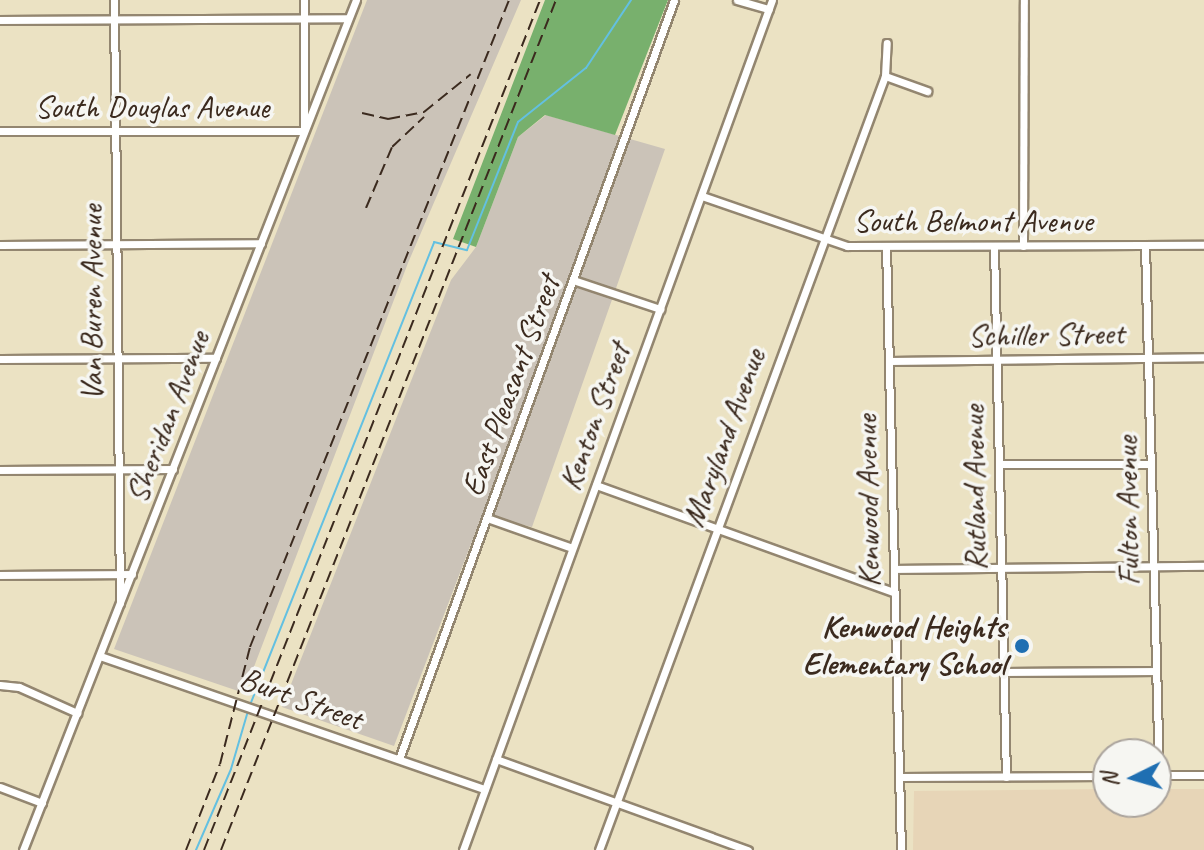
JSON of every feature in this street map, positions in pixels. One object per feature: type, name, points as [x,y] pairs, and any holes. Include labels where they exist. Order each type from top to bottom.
[{"type":"street","name":"Van Buren Avenue","points":[[114,0],[120,605]]},
{"type":"street","points":[[304,0],[304,131]]},
{"type":"street","name":"Sheridan Avenue","points":[[23,850],[356,0]]},
{"type":"street","name":"East Pleasant Street","points":[[399,759],[576,281],[662,27],[674,0]]},
{"type":"street","points":[[737,0],[769,9]]},
{"type":"street","name":"Kenton Street","points":[[463,850],[772,0]]},
{"type":"street","points":[[1023,246],[1024,0]]},
{"type":"street","points":[[0,20],[348,18]]},
{"type":"street","name":"Maryland Avenue","points":[[599,850],[822,239],[885,76],[887,43]]},
{"type":"street","points":[[885,76],[927,91]]},
{"type":"street","name":"South Douglas Avenue","points":[[0,131],[304,131]]},
{"type":"street","name":"South Belmont Avenue","points":[[702,196],[847,246],[1204,245]]},
{"type":"street","points":[[0,245],[261,243]]},
{"type":"street","name":"Fulton Avenue","points":[[1145,245],[1157,738]]},
{"type":"street","name":"Kenwood Avenue","points":[[886,246],[901,850]]},
{"type":"street","name":"Rutland Avenue","points":[[994,246],[1006,777]]},
{"type":"street","points":[[576,281],[660,309]]},
{"type":"street","name":"Schiller Street","points":[[889,361],[1204,357]]},
{"type":"street","points":[[0,359],[216,358]]},
{"type":"street","points":[[999,464],[1151,464]]},
{"type":"street","points":[[0,470],[173,469]]},
{"type":"street","points":[[596,485],[894,592]]},
{"type":"street","points":[[487,518],[572,548]]},
{"type":"street","points":[[894,569],[1204,566]]},
{"type":"street","points":[[0,575],[132,574]]},
{"type":"street","name":"Burt Street","points":[[100,656],[485,789]]},
{"type":"street","points":[[1004,672],[1156,671]]},
{"type":"street","points":[[0,685],[19,687],[77,713]]},
{"type":"street","points":[[496,759],[617,802],[727,846],[748,850]]},
{"type":"street","points":[[1172,775],[1204,775]]},
{"type":"street","points":[[899,777],[1092,776]]},
{"type":"street","points":[[0,787],[42,803]]},
{"type":"shaded area","points":[[367,0],[521,0],[408,263],[244,693],[114,649]]},
{"type":"shaded area","points":[[546,115],[665,149],[532,527],[482,515],[394,746],[282,707],[451,280],[476,247],[518,137]]},
{"type":"shaded area","points":[[1092,789],[1092,818],[1172,818],[1172,789],[1204,789],[1204,850],[913,850],[914,791]]},
{"type":"green space","points":[[545,0],[668,0],[615,135],[545,115],[518,137],[476,247],[453,239]]},
{"type":"waterway","points":[[250,705],[434,242],[467,250],[518,122],[586,68],[631,0]]},
{"type":"waterway","points":[[196,850],[231,769],[248,711]]},
{"type":"railway","points":[[186,850],[220,764],[250,647],[509,0]]},
{"type":"railway","points":[[204,850],[540,0]]},
{"type":"railway","points":[[221,850],[556,0]]},
{"type":"railway","points":[[362,113],[388,119],[424,112],[471,74]]},
{"type":"railway","points":[[366,208],[392,147],[424,117]]},
{"type":"place","name":"Kenwood Heights Elementary School","points":[[1022,646]]}]
